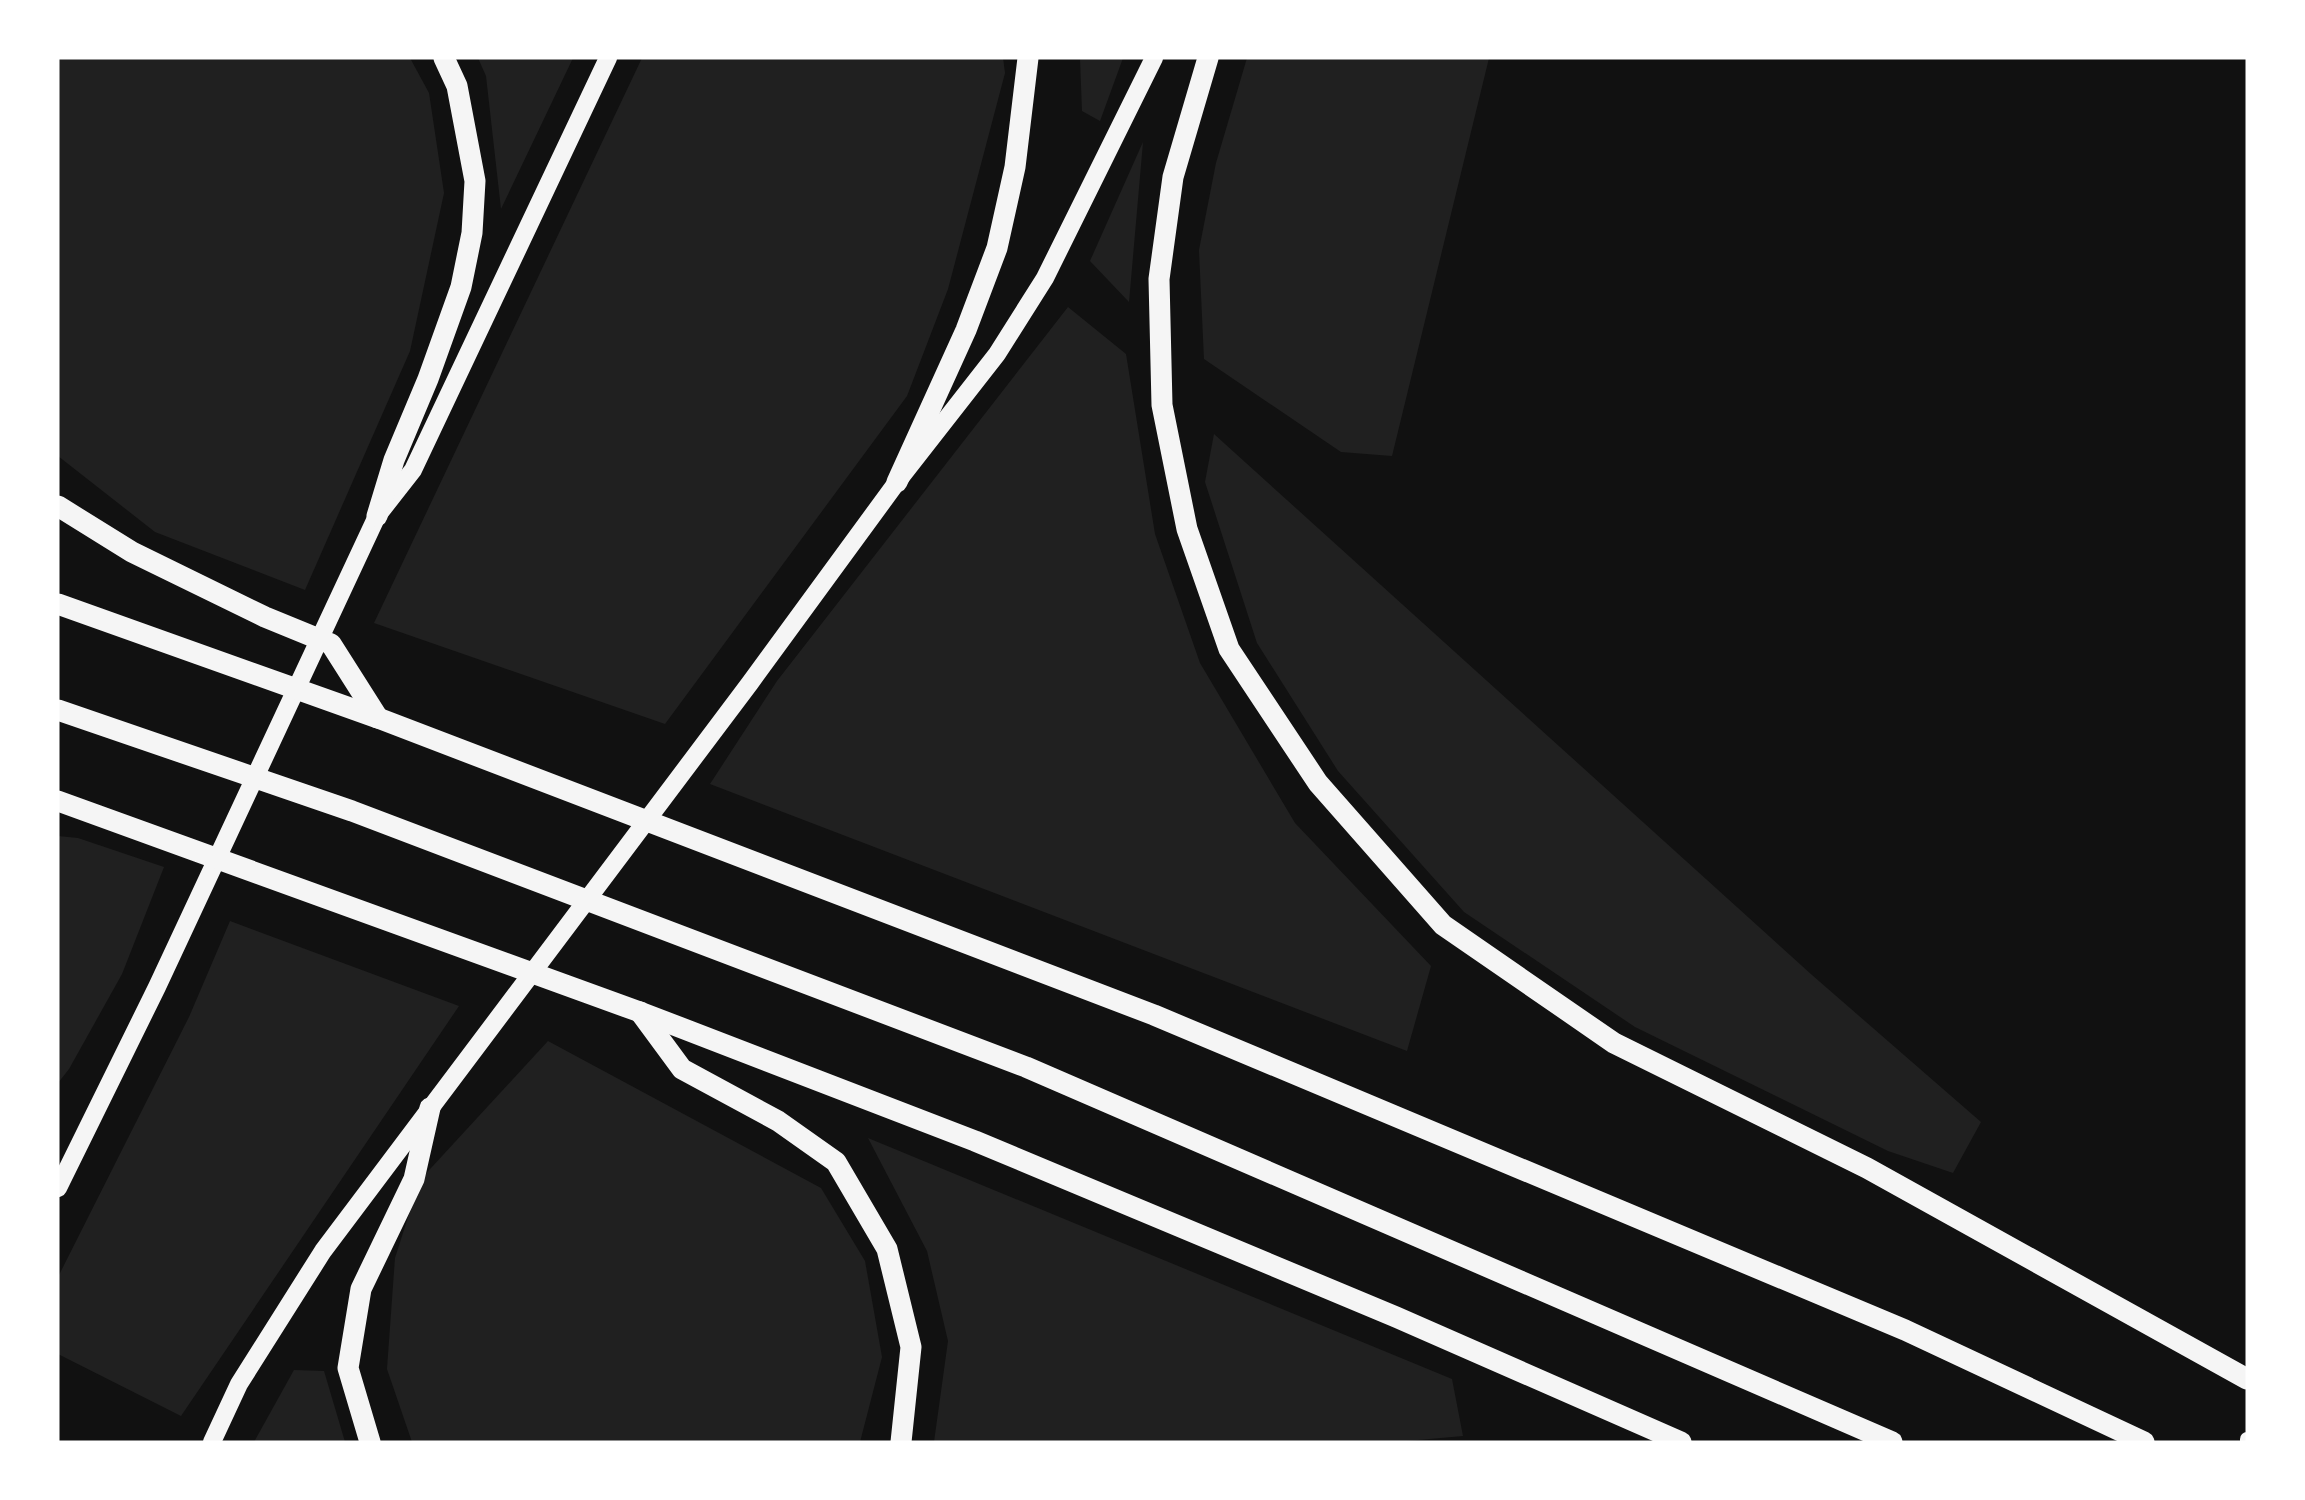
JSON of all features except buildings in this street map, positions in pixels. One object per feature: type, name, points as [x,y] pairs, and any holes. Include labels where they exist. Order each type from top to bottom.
[{"type":"highway","points":[[377,516],[394,460],[428,379],[461,287],[472,233],[475,181],[457,86],[444,58]]},
{"type":"highway","points":[[897,482],[966,330],[997,248],[1015,167],[1028,58]]},
{"type":"highway","points":[[1208,58],[1173,177],[1159,279],[1162,405],[1187,529],[1229,649],[1318,783],[1443,925],[1614,1043],[1867,1168],[2247,1379]]},
{"type":"highway","points":[[58,506],[132,552],[265,617],[331,644],[378,718]]},
{"type":"highway","points":[[58,604],[378,718],[1154,1015],[1905,1330],[2144,1442]]},
{"type":"highway","points":[[58,710],[352,811],[1026,1067],[1892,1442]]},
{"type":"highway","points":[[58,801],[640,1012],[1001,1152],[1396,1317],[1681,1442]]},
{"type":"highway","points":[[640,1012],[682,1069],[778,1121],[836,1162],[887,1249],[911,1347],[901,1442]]},
{"type":"highway","points":[[370,1442],[348,1368],[361,1289],[414,1178],[430,1108]]},
{"type":"main road","points":[[58,1188],[157,987],[377,516],[413,470],[608,58]]},
{"type":"main road","points":[[212,1442],[239,1384],[323,1251],[750,683],[897,482],[997,354],[1045,278],[1154,58]]},
{"type":"shaded area","points":[[58,58],[410,58],[429,93],[444,193],[410,351],[305,590],[155,532],[58,456]]},
{"type":"shaded area","points":[[478,58],[573,58],[501,209],[486,76]]},
{"type":"shaded area","points":[[642,58],[1003,58],[1005,73],[948,289],[907,396],[665,724],[374,623]]},
{"type":"shaded area","points":[[1080,58],[1123,58],[1100,121],[1082,111]]},
{"type":"shaded area","points":[[1247,58],[1489,58],[1392,456],[1341,452],[1204,359],[1199,250],[1216,163]]},
{"type":"shaded area","points":[[1143,142],[1129,302],[1090,261]]},
{"type":"shaded area","points":[[1068,307],[1126,354],[1155,534],[1200,663],[1295,823],[1431,966],[1407,1051],[710,784],[777,681]]},
{"type":"shaded area","points":[[1214,434],[1812,975],[1981,1122],[1953,1173],[1888,1151],[1635,1027],[1464,912],[1338,771],[1257,643],[1205,482]]},
{"type":"shaded area","points":[[58,836],[78,838],[164,867],[122,974],[69,1069],[58,1083]]},
{"type":"shaded area","points":[[230,921],[459,1006],[181,1416],[58,1354],[58,1277],[189,1017]]},
{"type":"shaded area","points":[[548,1041],[821,1188],[865,1261],[882,1357],[860,1442],[412,1442],[387,1369],[395,1258],[420,1180]]},
{"type":"shaded area","points":[[868,1138],[1452,1379],[1463,1436],[1396,1442],[934,1442],[948,1341],[927,1251]]},
{"type":"shaded area","points":[[294,1370],[324,1371],[345,1442],[254,1442]]}]
